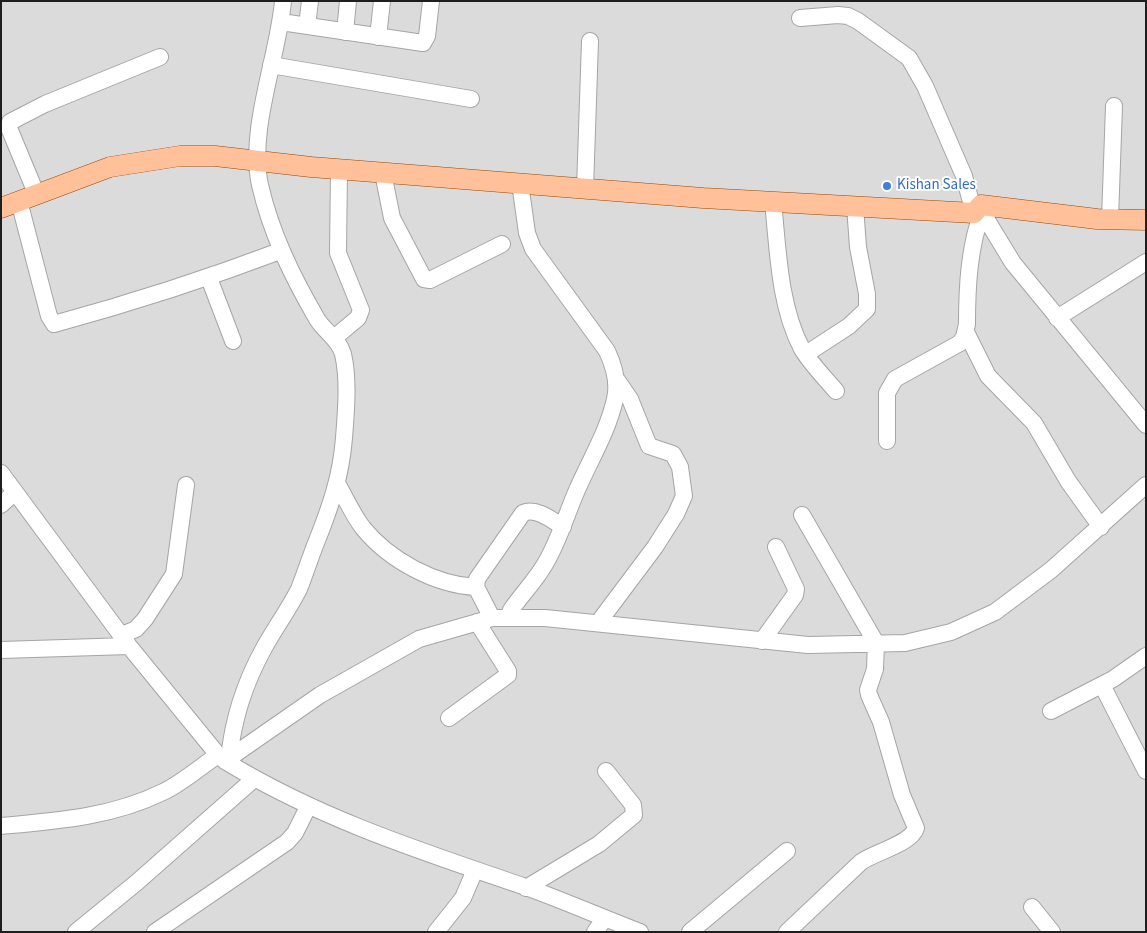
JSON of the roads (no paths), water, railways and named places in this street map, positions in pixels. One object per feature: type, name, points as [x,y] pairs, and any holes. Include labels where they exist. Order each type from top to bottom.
[{"type":"main road","points":[[19,200],[110,167],[157,158],[215,156],[339,170],[773,202],[979,209],[1146,220]]},
{"type":"street","points":[[224,759],[243,690],[298,589],[324,526],[338,485],[344,438],[346,375],[343,353],[334,338],[320,324],[280,251],[260,185],[257,161],[271,64],[281,22],[283,1]]},
{"type":"street","points":[[307,26],[310,1]]},
{"type":"street","points":[[345,32],[348,1]]},
{"type":"street","points":[[378,37],[382,1]]},
{"type":"street","points":[[281,22],[423,43],[427,36],[431,1]]},
{"type":"street","points":[[800,18],[848,16],[858,21],[909,58],[925,86],[979,209],[1013,263],[1146,425]]},
{"type":"street","points":[[585,189],[590,41]]},
{"type":"street","points":[[160,57],[45,104],[10,122],[9,128],[19,200],[52,323],[134,302],[209,278],[280,251]]},
{"type":"street","points":[[271,64],[471,99]]},
{"type":"street","points":[[1110,219],[1114,106]]},
{"type":"street","points":[[334,338],[358,318],[361,310],[338,253],[339,170]]},
{"type":"street","points":[[383,173],[392,218],[424,279],[435,278],[502,244]]},
{"type":"street","points":[[492,619],[515,604],[544,566],[607,426],[616,398],[617,380],[614,366],[607,351],[534,249],[527,233],[520,184]]},
{"type":"street","points":[[773,202],[787,304],[794,328],[806,354],[836,391]]},
{"type":"street","points":[[806,354],[849,326],[867,309],[867,294],[858,247],[855,206]]},
{"type":"street","points":[[887,441],[887,393],[895,379],[960,343],[966,332],[973,243],[979,209]]},
{"type":"street","points":[[1057,318],[1146,262]]},
{"type":"street","points":[[209,278],[233,341]]},
{"type":"street","points":[[966,332],[988,376],[1034,423],[1068,481],[1101,527]]},
{"type":"street","points":[[598,623],[655,547],[676,514],[684,496],[684,486],[677,460],[669,452],[649,446],[630,399],[617,380]]},
{"type":"street","points":[[1,473],[125,641],[224,759],[254,779],[308,807],[359,829],[526,888],[640,932]]},
{"type":"street","points":[[1,650],[125,641],[145,619],[174,574],[186,485]]},
{"type":"street","points":[[338,485],[362,526],[389,553],[443,580],[461,586],[476,587]]},
{"type":"street","points":[[1,826],[76,818],[122,809],[165,791],[224,759],[320,695],[370,665],[419,639],[492,619],[545,618],[808,645],[904,643],[951,632],[995,612],[1050,570],[1101,527],[1146,485]]},
{"type":"street","points":[[1,505],[15,492]]},
{"type":"street","points":[[449,718],[508,675],[492,619],[476,587],[477,579],[481,572],[526,511],[538,513],[562,527]]},
{"type":"street","points":[[788,932],[861,862],[874,853],[904,840],[915,830],[881,722],[869,695],[868,690],[875,669],[876,643],[802,515]]},
{"type":"street","points":[[762,641],[795,595],[796,589],[776,547]]},
{"type":"street","points":[[1051,710],[1102,684],[1146,656]]},
{"type":"street","points":[[1102,684],[1146,771]]},
{"type":"street","points":[[526,888],[599,844],[634,815],[633,805],[606,771]]},
{"type":"street","points":[[76,932],[136,883],[254,779]]},
{"type":"street","points":[[155,932],[287,842],[295,833],[308,807]]},
{"type":"street","points":[[690,932],[787,851]]},
{"type":"street","points":[[436,932],[463,898],[475,870]]},
{"type":"street","points":[[1032,907],[1052,932]]},
{"type":"street","points":[[595,932],[605,918]]},
{"type":"place","name":"Kishan Sales","points":[[887,186]]}]
